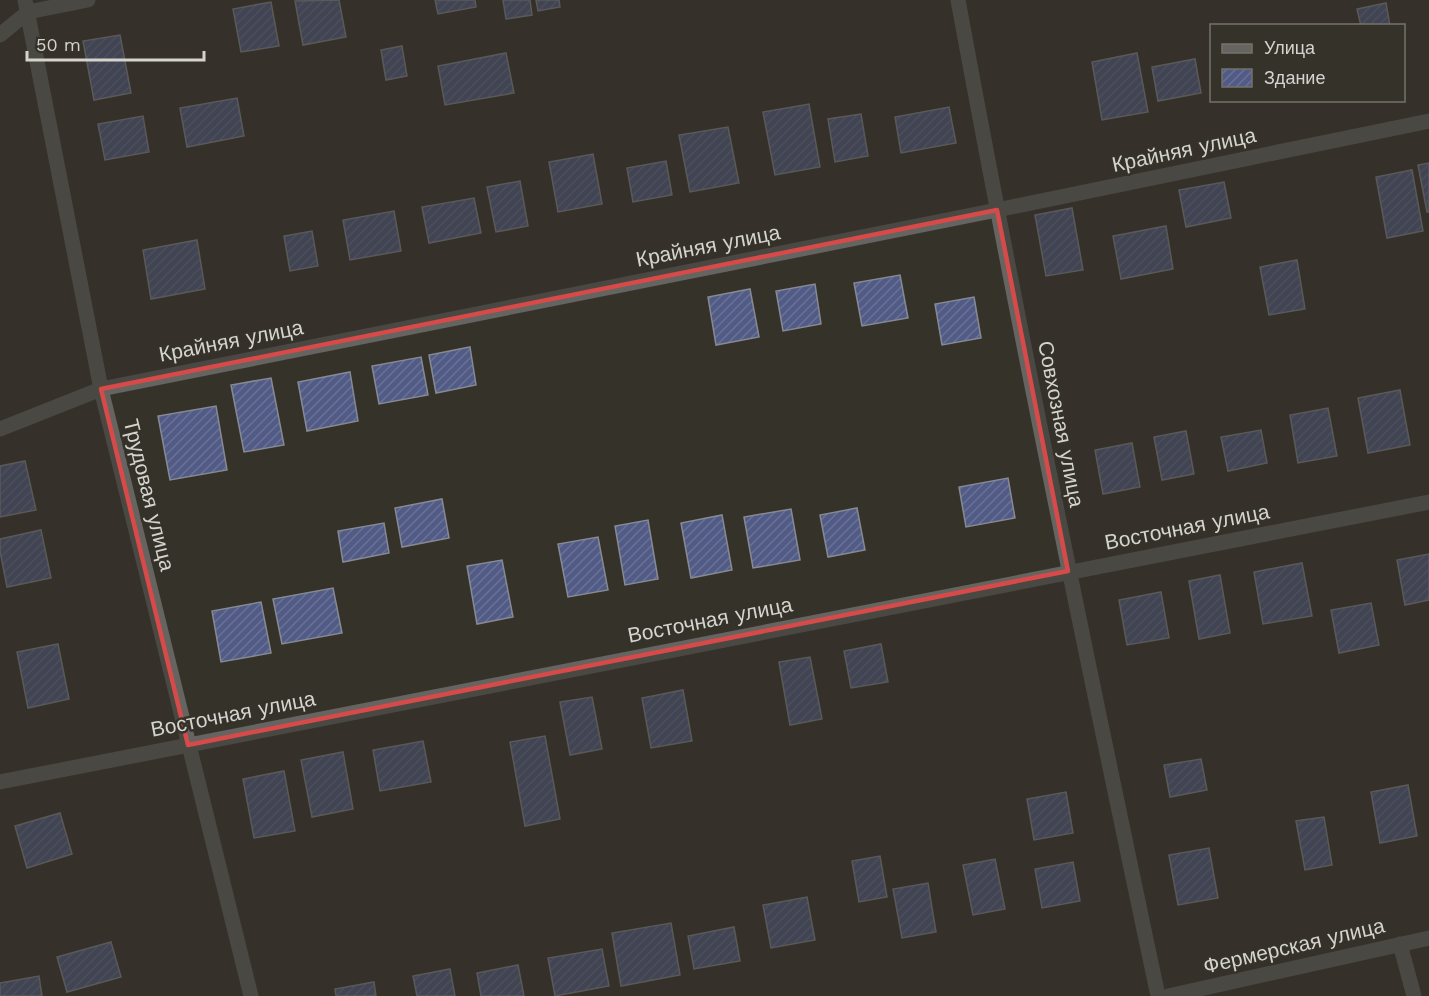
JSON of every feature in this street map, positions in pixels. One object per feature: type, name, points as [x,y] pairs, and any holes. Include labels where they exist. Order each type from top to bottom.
[{"type":"street","points":[[0,35],[27,6],[88,0]]},
{"type":"street","name":"Совхозная улица","points":[[958,0],[1068,571],[1158,996]]},
{"type":"street","name":"Трудовая улица","points":[[27,6],[101,388],[251,996]]},
{"type":"street","name":"Крайняя улица","points":[[0,429],[101,388],[997,210],[1429,121]]},
{"type":"street","name":"Восточная улица","points":[[0,782],[1429,502]]},
{"type":"street","name":"Фермерская улица","points":[[1168,996],[1429,938]]},
{"type":"street","points":[[1400,944],[1414,996]]},
{"type":"highlighted area","points":[[997,210],[1068,571],[188,745],[101,389]]},
{"type":"building","points":[[339,0],[346,37],[303,45],[295,1]]},
{"type":"building","points":[[435,0],[475,0],[476,7],[438,14]]},
{"type":"building","points":[[503,0],[530,0],[532,15],[506,19]]},
{"type":"building","points":[[536,0],[559,0],[560,7],[538,11]]},
{"type":"building","points":[[271,2],[279,46],[241,52],[233,9]]},
{"type":"building","points":[[1386,3],[1390,24],[1361,24],[1357,9]]},
{"type":"building","points":[[120,35],[131,93],[94,100],[83,41]]},
{"type":"building","points":[[402,46],[407,76],[386,80],[381,50]]},
{"type":"building","points":[[506,53],[514,93],[445,105],[438,66]]},
{"type":"building","points":[[1137,53],[1148,112],[1102,120],[1092,62]]},
{"type":"building","points":[[1195,59],[1201,93],[1158,101],[1152,67]]},
{"type":"building","points":[[237,98],[244,136],[187,147],[180,108]]},
{"type":"building","points":[[809,104],[820,167],[775,175],[763,112]]},
{"type":"building","points":[[949,107],[956,143],[901,153],[895,117]]},
{"type":"building","points":[[861,114],[868,156],[835,162],[828,119]]},
{"type":"building","points":[[143,116],[149,152],[105,160],[98,124]]},
{"type":"building","points":[[728,127],[739,183],[690,192],[679,135]]},
{"type":"building","points":[[593,154],[602,204],[558,212],[549,162]]},
{"type":"building","points":[[666,161],[672,195],[633,202],[627,168]]},
{"type":"building","points":[[1429,163],[1429,212],[1427,212],[1418,165]]},
{"type":"building","points":[[1412,170],[1423,231],[1387,238],[1376,177]]},
{"type":"building","points":[[520,181],[528,226],[496,232],[487,187]]},
{"type":"building","points":[[1224,182],[1231,218],[1186,227],[1179,190]]},
{"type":"building","points":[[474,198],[481,233],[429,243],[422,207]]},
{"type":"building","points":[[1072,208],[1083,270],[1046,276],[1035,215]]},
{"type":"building","points":[[394,211],[401,251],[350,260],[343,220]]},
{"type":"building","points":[[1166,226],[1173,269],[1121,279],[1113,236]]},
{"type":"building","points":[[312,231],[318,266],[290,271],[284,236]]},
{"type":"building","points":[[197,240],[205,289],[151,299],[143,250]]},
{"type":"building","points":[[1297,260],[1305,309],[1269,315],[1260,267]]},
{"type":"building","points":[[900,275],[908,318],[862,326],[854,283]]},
{"type":"building","points":[[815,284],[821,324],[783,331],[776,291]]},
{"type":"building","points":[[750,289],[759,337],[716,345],[708,297]]},
{"type":"building","points":[[974,297],[981,338],[942,345],[935,304]]},
{"type":"building","points":[[470,347],[476,385],[436,393],[429,355]]},
{"type":"building","points":[[421,357],[428,395],[379,404],[372,366]]},
{"type":"building","points":[[350,372],[358,421],[307,431],[298,382]]},
{"type":"building","points":[[271,378],[284,445],[244,452],[231,385]]},
{"type":"building","points":[[1400,390],[1410,445],[1368,453],[1358,398]]},
{"type":"building","points":[[216,406],[227,470],[170,480],[158,416]]},
{"type":"building","points":[[1328,408],[1337,456],[1298,463],[1290,415]]},
{"type":"building","points":[[1261,430],[1267,463],[1228,471],[1221,437]]},
{"type":"building","points":[[1186,431],[1194,474],[1162,480],[1154,437]]},
{"type":"building","points":[[1132,443],[1140,487],[1103,494],[1095,450]]},
{"type":"building","points":[[25,461],[36,510],[0,517],[0,466]]},
{"type":"building","points":[[1008,478],[1015,518],[966,527],[959,487]]},
{"type":"building","points":[[442,499],[449,538],[402,547],[395,508]]},
{"type":"building","points":[[857,508],[865,550],[828,557],[820,515]]},
{"type":"building","points":[[791,509],[800,560],[753,568],[744,517]]},
{"type":"building","points":[[722,515],[732,570],[691,578],[681,523]]},
{"type":"building","points":[[648,520],[658,579],[625,585],[615,526]]},
{"type":"building","points":[[384,523],[389,553],[343,562],[338,531]]},
{"type":"building","points":[[41,530],[51,578],[7,587],[0,539]]},
{"type":"building","points":[[598,537],[608,590],[568,597],[558,544]]},
{"type":"building","points":[[1429,554],[1429,600],[1405,605],[1397,560]]},
{"type":"building","points":[[502,560],[513,617],[477,624],[467,566]]},
{"type":"building","points":[[1302,563],[1312,616],[1263,624],[1254,572]]},
{"type":"building","points":[[1220,575],[1230,633],[1199,639],[1189,581]]},
{"type":"building","points":[[333,588],[342,633],[282,644],[273,599]]},
{"type":"building","points":[[1161,592],[1169,638],[1127,645],[1119,600]]},
{"type":"building","points":[[261,602],[271,653],[221,662],[212,611]]},
{"type":"building","points":[[1371,603],[1379,645],[1339,653],[1331,610]]},
{"type":"building","points":[[58,644],[69,699],[28,708],[17,652]]},
{"type":"building","points":[[881,644],[888,682],[851,688],[844,651]]},
{"type":"building","points":[[810,657],[822,719],[790,725],[779,662]]},
{"type":"building","points":[[683,690],[692,741],[651,748],[642,698]]},
{"type":"building","points":[[592,697],[602,749],[570,755],[560,702]]},
{"type":"building","points":[[545,736],[560,819],[525,826],[510,742]]},
{"type":"building","points":[[423,741],[431,782],[380,791],[373,750]]},
{"type":"building","points":[[343,752],[353,809],[312,817],[301,760]]},
{"type":"building","points":[[1201,759],[1207,790],[1170,797],[1164,765]]},
{"type":"building","points":[[284,771],[295,831],[254,838],[243,779]]},
{"type":"building","points":[[1408,785],[1417,836],[1380,843],[1371,792]]},
{"type":"building","points":[[1066,792],[1073,833],[1034,840],[1027,799]]},
{"type":"building","points":[[60,813],[72,854],[27,868],[15,826]]},
{"type":"building","points":[[1324,817],[1332,865],[1305,870],[1296,821]]},
{"type":"building","points":[[1209,848],[1218,898],[1178,905],[1169,855]]},
{"type":"building","points":[[880,856],[887,897],[859,902],[852,861]]},
{"type":"building","points":[[995,859],[1005,909],[973,915],[963,865]]},
{"type":"building","points":[[1073,862],[1080,901],[1042,908],[1035,869]]},
{"type":"building","points":[[928,883],[936,932],[902,938],[893,889]]},
{"type":"building","points":[[807,897],[815,940],[771,948],[763,905]]},
{"type":"building","points":[[671,923],[680,975],[621,986],[612,933]]},
{"type":"building","points":[[734,927],[740,961],[694,969],[688,936]]},
{"type":"building","points":[[111,942],[121,977],[67,992],[57,957]]},
{"type":"building","points":[[602,949],[609,986],[555,996],[548,958]]},
{"type":"building","points":[[518,965],[524,996],[481,996],[477,973]]},
{"type":"building","points":[[450,969],[455,996],[417,996],[413,976]]},
{"type":"building","points":[[39,976],[42,996],[0,996],[0,983]]},
{"type":"building","points":[[374,982],[376,996],[336,996],[335,989]]}]
